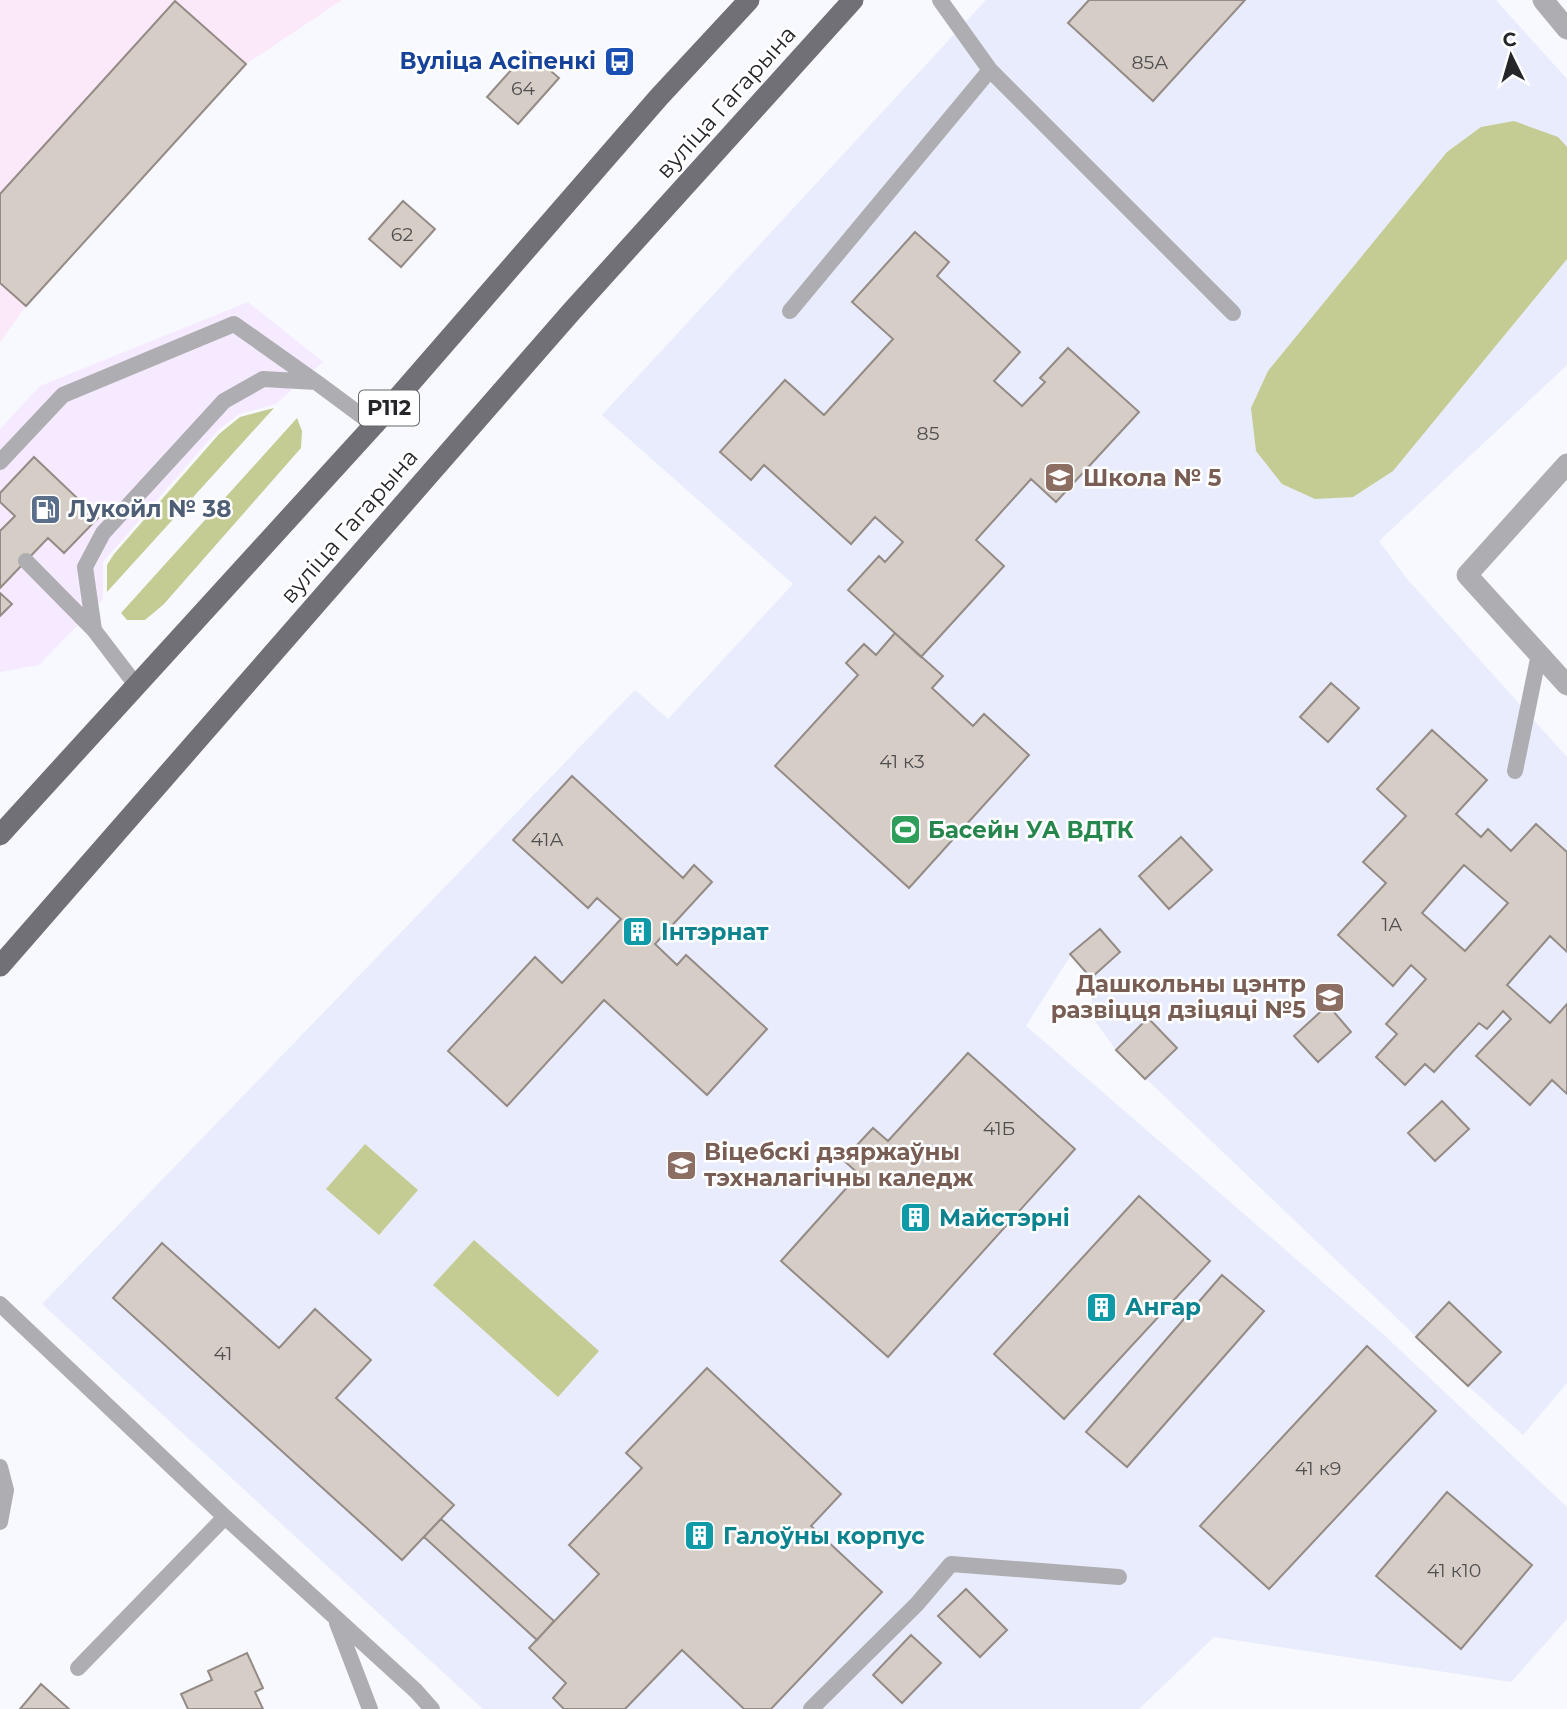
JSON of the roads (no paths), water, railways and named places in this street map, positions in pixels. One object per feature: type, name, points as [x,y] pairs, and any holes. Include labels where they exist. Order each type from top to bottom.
[{"type":"main road","name":"вуліца Гагарына","points":[[0,835],[374,425],[659,97],[749,0]]},
{"type":"main road","name":"вуліца Гагарына","points":[[0,966],[572,311],[853,0]]},
{"type":"street","points":[[1543,0],[1567,29]]},
{"type":"street","points":[[1567,464],[1467,575],[1567,685]]},
{"type":"lane","points":[[940,0],[990,70],[1233,313]]},
{"type":"lane","points":[[790,311],[990,70]]},
{"type":"lane","points":[[0,462],[63,396],[234,324],[374,425]]},
{"type":"lane","points":[[93,630],[85,567],[103,533],[224,401],[263,379],[316,382]]},
{"type":"lane","points":[[26,561],[93,630],[136,685]]},
{"type":"lane","points":[[1515,772],[1539,654]]},
{"type":"lane","points":[[0,1304],[225,1517],[416,1691],[432,1709]]},
{"type":"lane","points":[[0,1467],[6,1490],[0,1522]]},
{"type":"lane","points":[[78,1668],[225,1517]]},
{"type":"lane","points":[[811,1709],[916,1604],[951,1564],[1119,1577]]},
{"type":"lane","points":[[335,1617],[370,1709]]},
{"type":"place","name":"Вуліца Асіпенкі","points":[[619,61]]},
{"type":"place","name":"Школа № 5","points":[[1060,478]]},
{"type":"place","name":"Лукойл № 38","points":[[45,509]]},
{"type":"place","name":"Басейн УА ВДТК","points":[[905,830]]},
{"type":"place","name":"Інтэрнат","points":[[638,932]]},
{"type":"place","name":"Дашкольны цэнтр развіцця дзіцяці №5","points":[[1329,997]]},
{"type":"place","name":"Віцебскі дзяржаўны тэхналагічны каледж","points":[[681,1165]]},
{"type":"place","name":"Майстэрні","points":[[916,1218]]},
{"type":"place","name":"Ангар","points":[[1102,1307]]},
{"type":"place","name":"Галоўны корпус","points":[[700,1536]]}]
